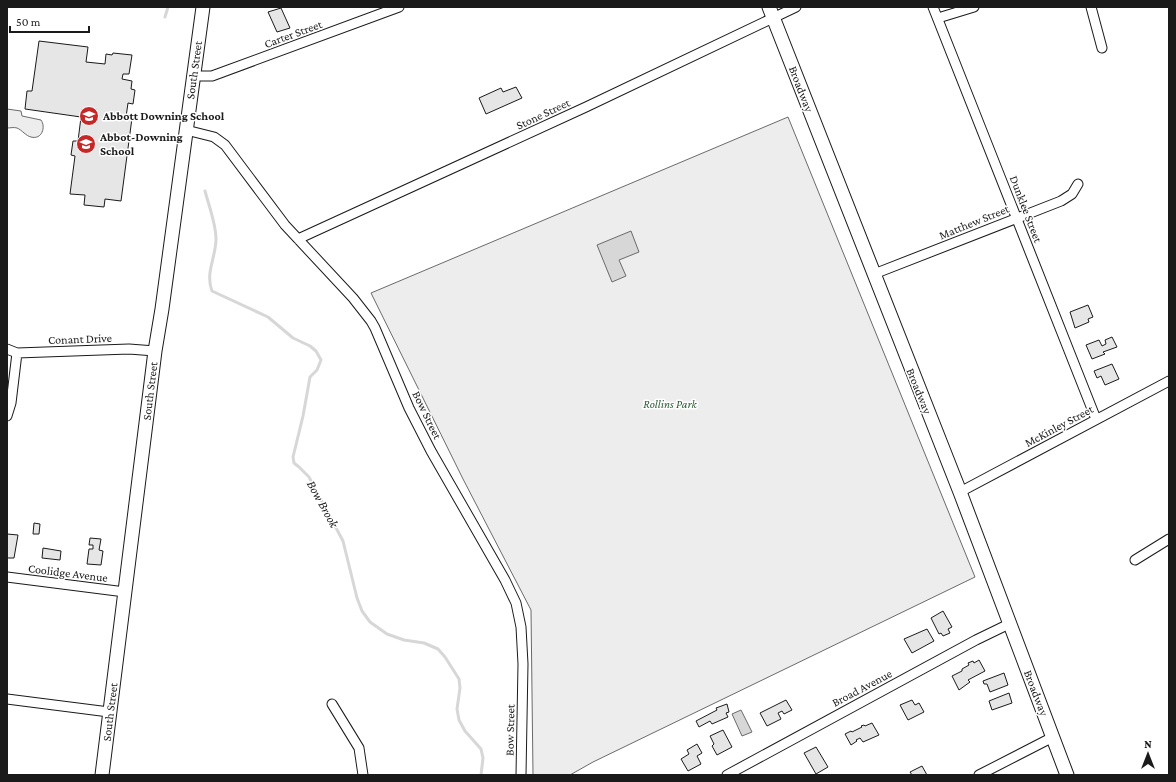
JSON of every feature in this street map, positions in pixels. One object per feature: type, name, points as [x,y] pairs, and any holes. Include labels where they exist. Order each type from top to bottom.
[{"type":"street","name":"South Street","points":[[102,775],[155,351],[203,7]]},
{"type":"street","name":"Carter Street","points":[[193,76],[212,76],[400,7]]},
{"type":"street","name":"Stone Street","points":[[298,239],[330,226],[586,107],[771,13],[796,7]]},
{"type":"street","name":"Dunklee Street","points":[[933,7],[1096,419]]},
{"type":"street","points":[[938,18],[974,7]]},
{"type":"street","points":[[1091,7],[1102,48]]},
{"type":"street","name":"Broadway","points":[[771,13],[960,492],[1067,775]]},
{"type":"street","name":"Bow Street","points":[[186,130],[214,137],[225,146],[285,225],[353,298],[375,328],[415,420],[516,602],[522,627],[522,775]]},
{"type":"street","name":"Matthew Street","points":[[874,274],[1061,201],[1072,194],[1078,184]]},
{"type":"street","name":"Conant Drive","points":[[7,349],[17,353],[129,349],[155,351]]},
{"type":"street","points":[[7,416],[11,403],[17,353]]},
{"type":"street","name":"McKinley Street","points":[[960,492],[1169,381]]},
{"type":"street","points":[[1135,560],[1169,539]]},
{"type":"street","name":"Coolidge Avenue","points":[[7,577],[125,592]]},
{"type":"street","name":"Broad Avenue","points":[[727,775],[1009,624]]},
{"type":"street","points":[[7,699],[110,712]]},
{"type":"street","points":[[332,704],[359,748],[363,775]]},
{"type":"street","points":[[979,775],[1053,738]]},
{"type":"green space","points":[[7,109],[21,111],[22,116],[41,120],[43,129],[40,135],[38,137],[31,137],[17,128],[7,128]]},
{"type":"green space","name":"Rollins Park","points":[[788,117],[975,577],[593,762],[570,775],[533,775],[531,610],[463,479],[371,293]]},
{"type":"shaded area","points":[[631,231],[639,252],[619,260],[626,276],[612,282],[597,245]]},
{"type":"shaded area","points":[[741,710],[752,732],[742,736],[732,714]]},
{"type":"building","points":[[281,8],[290,28],[277,32],[268,12]]},
{"type":"building","points":[[39,41],[88,47],[86,62],[105,64],[106,54],[112,55],[113,53],[132,55],[129,74],[123,74],[122,79],[132,81],[131,89],[135,90],[133,104],[128,103],[126,117],[132,118],[121,201],[105,199],[104,207],[84,205],[85,195],[70,194],[75,156],[71,155],[73,141],[78,141],[81,117],[25,109],[27,91],[32,91]]},
{"type":"building","points":[[516,87],[522,98],[486,114],[479,98],[501,88],[503,92]]},
{"type":"building","points":[[1088,305],[1093,317],[1088,319],[1089,322],[1075,328],[1070,312]]},
{"type":"building","points":[[1112,337],[1117,347],[1103,352],[1105,354],[1092,359],[1086,345],[1099,340],[1102,346],[1106,344],[1105,340]]},
{"type":"building","points":[[1112,364],[1119,379],[1105,385],[1101,376],[1097,378],[1094,371]]},
{"type":"building","points":[[34,523],[40,524],[39,534],[33,534]]},
{"type":"building","points":[[7,534],[18,535],[14,558],[7,558]]},
{"type":"building","points":[[90,538],[101,539],[99,550],[103,551],[101,565],[87,564],[89,549],[93,549],[93,545],[89,545]]},
{"type":"building","points":[[43,548],[61,551],[60,560],[42,558]]},
{"type":"building","points":[[943,611],[952,627],[948,629],[950,633],[943,636],[941,633],[939,634],[931,618]]},
{"type":"building","points":[[927,629],[934,641],[912,653],[904,639]]},
{"type":"building","points":[[979,660],[985,671],[968,680],[970,682],[959,690],[952,676],[962,671],[962,669],[969,665],[968,663],[973,661],[974,663]]},
{"type":"building","points":[[1004,673],[1008,685],[990,692],[987,684],[984,684],[983,681]]},
{"type":"building","points":[[1009,693],[1012,703],[992,710],[989,701]]},
{"type":"building","points":[[786,700],[792,710],[784,714],[782,711],[778,713],[781,719],[767,726],[760,713]]},
{"type":"building","points":[[912,700],[915,705],[919,703],[924,712],[908,720],[900,705]]},
{"type":"building","points":[[727,704],[729,712],[726,713],[728,717],[712,724],[710,721],[699,727],[696,721],[717,710],[716,708]]},
{"type":"building","points":[[872,723],[879,735],[863,742],[860,738],[851,745],[845,734],[862,727],[861,726]]},
{"type":"building","points":[[723,730],[732,747],[717,755],[712,746],[714,744],[710,736]]},
{"type":"building","points":[[697,744],[702,753],[697,756],[701,764],[688,771],[681,759],[689,754],[687,750]]},
{"type":"building","points":[[816,747],[828,767],[816,774],[804,753]]},
{"type":"building","points":[[922,766],[927,775],[912,775],[910,772]]},
{"type":"waterway","name":"Bow Brook","points":[[165,17],[168,7]]},
{"type":"waterway","name":"Bow Brook","points":[[205,191],[216,233],[216,246],[210,271],[210,284],[212,291],[268,317],[293,338],[310,346],[316,351],[321,360],[317,370],[310,377],[303,416],[293,457],[294,463],[309,477],[343,541],[357,598],[362,611],[370,622],[387,634],[404,640],[424,643],[438,649],[445,657],[459,679],[460,688],[457,709],[459,720],[465,731],[481,749],[483,758],[481,775]]},
{"type":"place","name":"Abbott Downing School","points":[[89,116]]},
{"type":"place","name":"Abbot-Downing School","points":[[86,144]]}]
